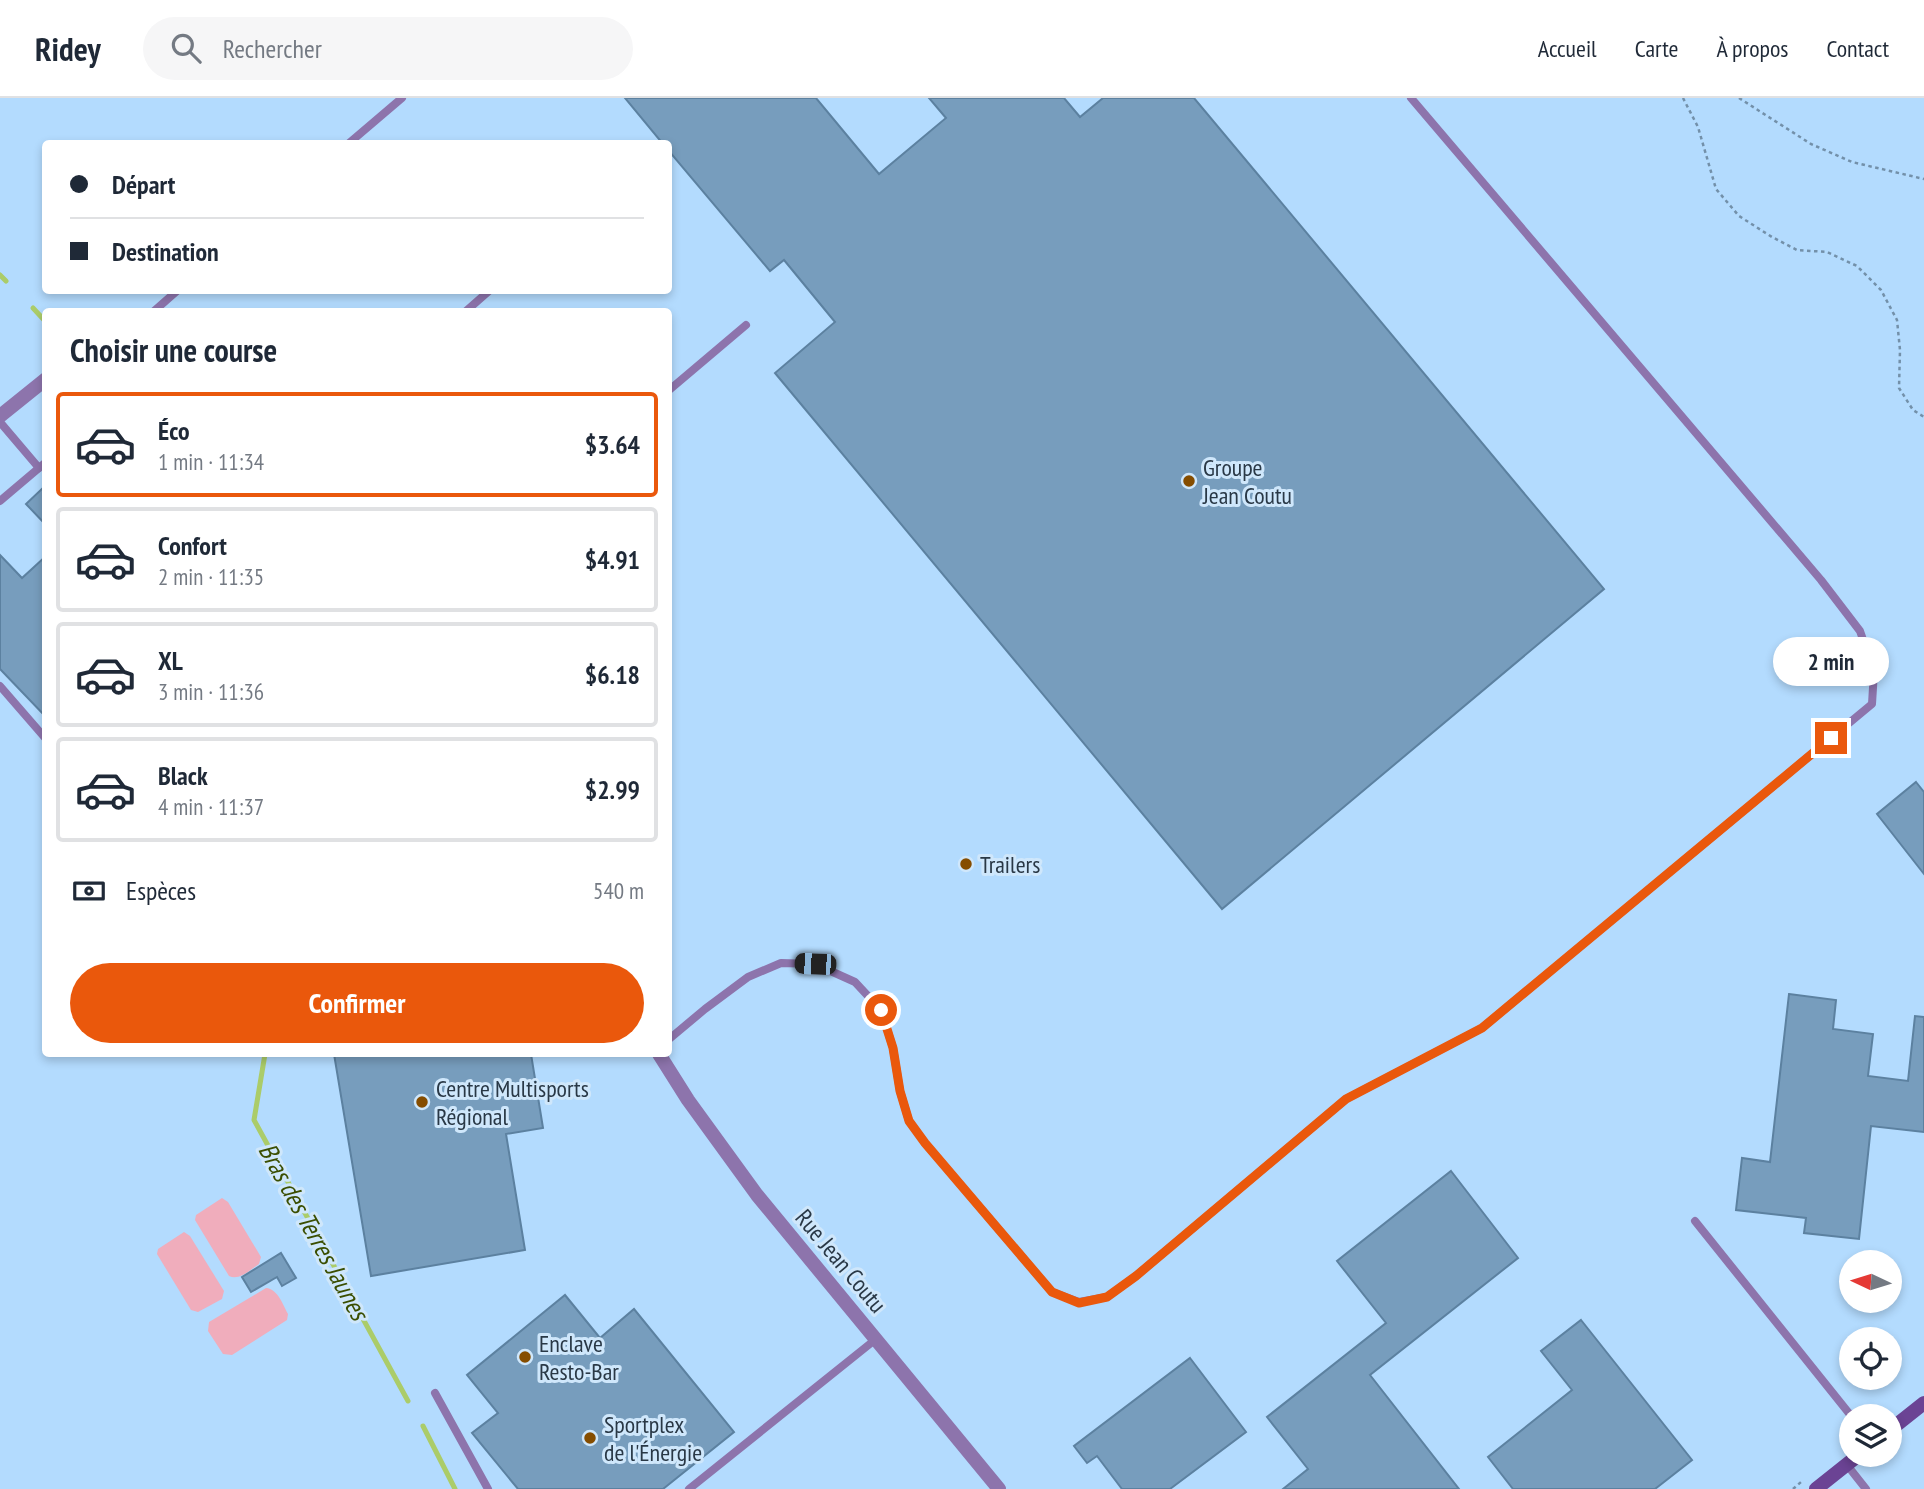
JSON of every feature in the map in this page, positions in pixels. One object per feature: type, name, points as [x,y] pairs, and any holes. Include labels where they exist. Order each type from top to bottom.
[{"type":"main road","points":[[1902,1420],[1924,1403]]},
{"type":"main road","points":[[1819,1487],[1844,1467]]},
{"type":"street","points":[[0,419],[42,382]]},
{"type":"street","name":"Rue Jean Coutu","points":[[661,1057],[688,1100],[781,1226],[999,1489]]},
{"type":"lane","points":[[353,140],[402,98]]},
{"type":"lane","points":[[672,1037],[748,977],[781,963],[815,964],[855,982],[881,1010],[893,1048],[900,1091],[909,1121],[925,1143],[1052,1292],[1079,1303],[1107,1297],[1346,1099],[1482,1028],[1872,704],[1874,671],[1860,631],[1411,98]]},
{"type":"lane","points":[[158,308],[173,294]]},
{"type":"lane","points":[[470,308],[485,294]]},
{"type":"lane","points":[[672,388],[747,325]]},
{"type":"lane","points":[[0,419],[42,465],[0,501]]},
{"type":"lane","points":[[0,686],[42,734]]},
{"type":"lane","points":[[1695,1221],[1842,1404]]},
{"type":"lane","points":[[689,1489],[876,1339]]},
{"type":"lane","points":[[435,1392],[488,1489]]},
{"type":"lane","points":[[1849,1467],[1866,1489]]},
{"type":"path","points":[[1683,98],[1698,127],[1716,189],[1739,216],[1797,250],[1828,252],[1857,266],[1881,290],[1897,320],[1900,350],[1899,388],[1913,410],[1924,417]]},
{"type":"path","points":[[1739,98],[1811,144],[1842,158],[1924,179]]},
{"type":"shaded area","points":[[222,1198],[228,1202],[261,1257],[259,1264],[237,1277],[229,1276],[195,1220],[196,1215]]},
{"type":"shaded area","points":[[184,1232],[190,1236],[224,1291],[222,1299],[198,1312],[191,1310],[157,1254],[158,1249]]},
{"type":"shaded area","points":[[266,1288],[274,1291],[280,1298],[288,1314],[287,1320],[232,1355],[223,1354],[208,1331],[209,1322]]},
{"type":"building","name":"Groupe Jean Coutu","points":[[625,98],[816,98],[879,174],[946,118],[929,98],[1064,98],[1080,117],[1103,98],[1194,98],[1604,589],[1222,909],[775,373],[835,322],[784,260],[770,271],[672,155],[672,140],[660,140]]},
{"type":"building","points":[[42,489],[42,521],[26,504]]},
{"type":"building","points":[[0,555],[22,578],[42,560],[42,713],[0,669]]},
{"type":"building","points":[[1916,782],[1924,792],[1924,874],[1877,814]]},
{"type":"building","points":[[1789,994],[1836,1000],[1833,1029],[1873,1034],[1868,1076],[1908,1081],[1915,1016],[1924,1017],[1924,1132],[1871,1126],[1859,1239],[1804,1233],[1806,1218],[1736,1210],[1742,1158],[1770,1162]]},
{"type":"building","points":[[334,1057],[531,1057],[543,1128],[506,1134],[525,1250],[371,1276]]},
{"type":"building","points":[[1451,1171],[1518,1258],[1370,1375],[1459,1489],[1283,1489],[1308,1469],[1267,1417],[1386,1323],[1337,1261]]},
{"type":"building","points":[[281,1253],[296,1278],[282,1286],[277,1277],[251,1292],[242,1277]]},
{"type":"building","points":[[565,1295],[600,1338],[634,1309],[734,1432],[663,1489],[518,1489],[472,1433],[498,1413],[467,1375]]},
{"type":"building","points":[[1581,1320],[1692,1460],[1655,1489],[1513,1489],[1488,1457],[1572,1390],[1541,1351]]},
{"type":"building","points":[[1190,1358],[1246,1432],[1170,1489],[1122,1489],[1097,1456],[1087,1463],[1074,1446]]},
{"type":"waterway","name":"Bras des Terres Jaunes","points":[[0,275],[6,281]]},
{"type":"waterway","name":"Bras des Terres Jaunes","points":[[33,308],[42,318]]},
{"type":"waterway","name":"Bras des Terres Jaunes","points":[[264,1057],[254,1120],[408,1401]]},
{"type":"waterway","name":"Bras des Terres Jaunes","points":[[423,1426],[455,1489]]},
{"type":"place","name":"Groupe Jean Coutu","points":[[1189,481]]},
{"type":"place","name":"Trailers","points":[[966,864]]},
{"type":"place","name":"Centre Multisports Régional","points":[[422,1102]]},
{"type":"place","name":"Enclave Resto-Bar","points":[[525,1357]]},
{"type":"place","name":"Sportplex de l'Énergie","points":[[590,1438]]},
{"type":"route","points":[[881,1010],[893,1048],[900,1091],[909,1121],[925,1143],[1052,1292],[1079,1303],[1107,1297],[1136,1276],[1346,1099],[1482,1028],[1831,738]]}]
